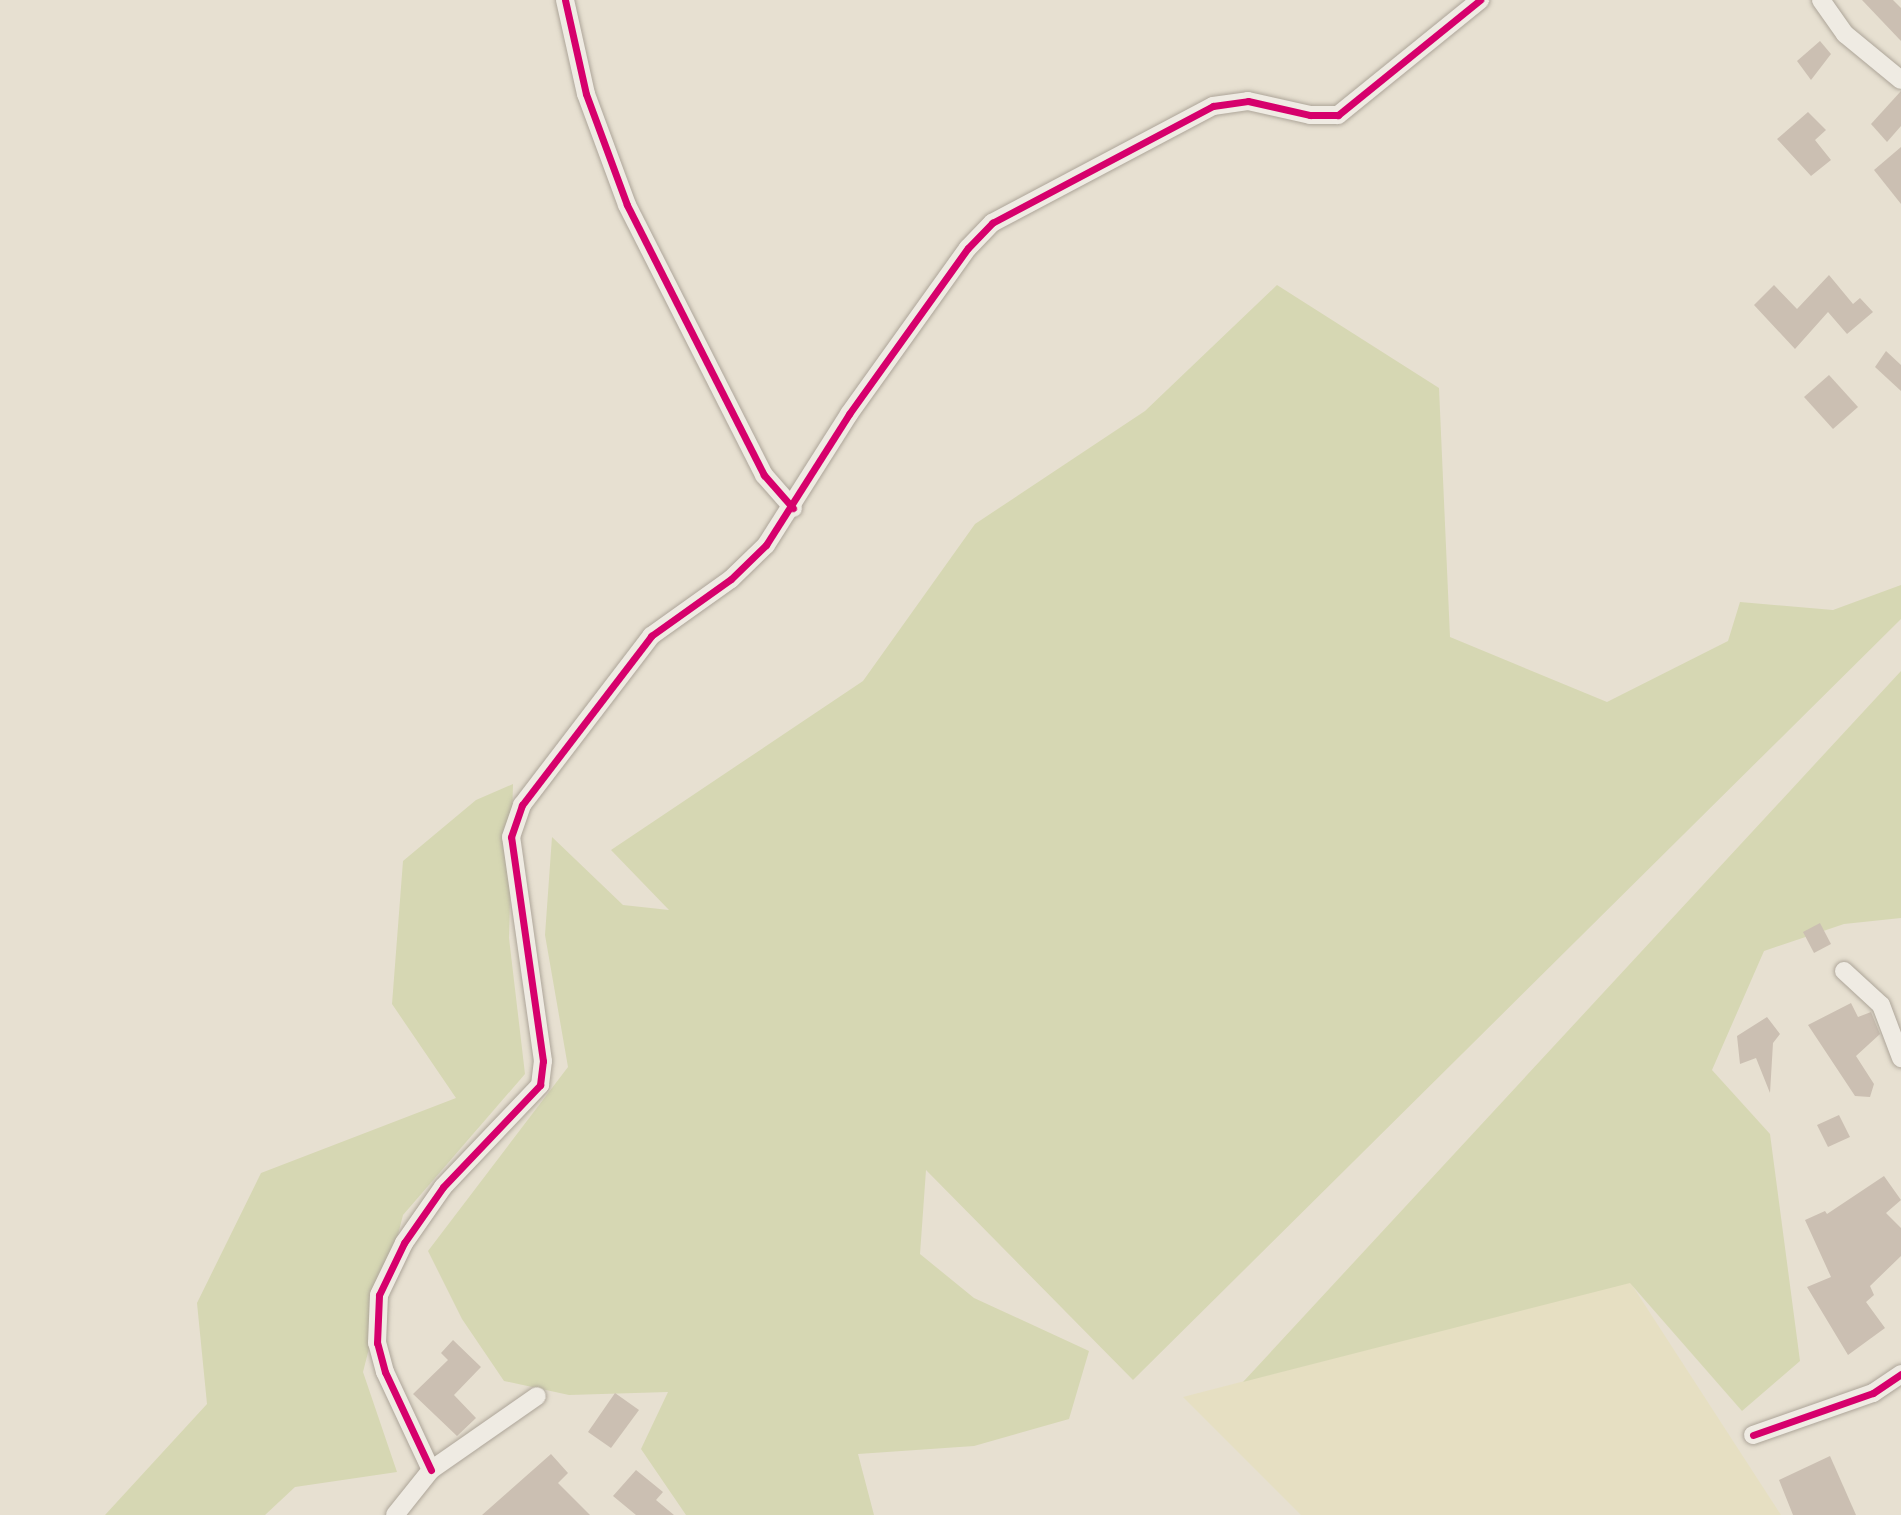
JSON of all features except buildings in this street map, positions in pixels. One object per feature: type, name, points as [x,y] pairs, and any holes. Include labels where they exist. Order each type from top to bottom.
[{"type":"street","points":[[565,0],[586,94],[627,205],[764,475],[793,508]]},
{"type":"street","points":[[432,1471],[385,1371],[375,1320],[389,1270],[425,1211],[540,1086],[543,1061],[511,837],[513,819],[651,636],[744,568],[793,508],[849,414],[968,248],[992,223],[1213,106],[1248,101],[1310,115],[1338,115],[1479,0]]},
{"type":"street","points":[[1821,0],[1845,34],[1901,80]]},
{"type":"street","points":[[1844,971],[1881,1005],[1901,1058]]},
{"type":"street","points":[[1753,1436],[1873,1393],[1901,1374]]},
{"type":"street","points":[[395,1515],[432,1471],[537,1396]]},
{"type":"shaded area","points":[[1630,1282],[1781,1515],[1301,1515],[1183,1397]]},
{"type":"green space","points":[[1277,285],[1439,388],[1450,637],[1607,702],[1728,641],[1740,602],[1833,610],[1901,585],[1901,619],[1133,1380],[926,1170],[920,1254],[974,1298],[1089,1351],[1069,1419],[974,1446],[858,1454],[874,1515],[686,1515],[641,1449],[668,1392],[569,1395],[504,1381],[462,1319],[428,1251],[568,1067],[545,935],[552,837],[623,905],[669,910],[611,850],[863,681],[975,524],[1145,411]]},
{"type":"green space","points":[[1901,671],[1901,918],[1844,924],[1764,951],[1712,1070],[1770,1134],[1800,1361],[1742,1411],[1630,1283],[1243,1382]]},
{"type":"green space","points":[[513,784],[509,938],[525,1074],[403,1215],[363,1372],[397,1472],[295,1487],[265,1515],[105,1515],[207,1404],[197,1303],[261,1173],[456,1098],[392,1004],[403,861],[476,800]]},
{"type":"cycle path","points":[[565,0],[586,94],[627,205],[764,475],[793,508]]},
{"type":"cycle path","points":[[431,1470],[385,1372],[377,1343],[379,1295],[404,1243],[443,1187],[540,1085],[543,1061],[511,837],[522,805],[651,636],[731,579],[766,545],[849,414],[968,248],[992,223],[1213,106],[1248,101],[1310,115],[1338,115],[1480,0]]},
{"type":"cycle path","points":[[1753,1435],[1873,1393],[1901,1374]]}]
